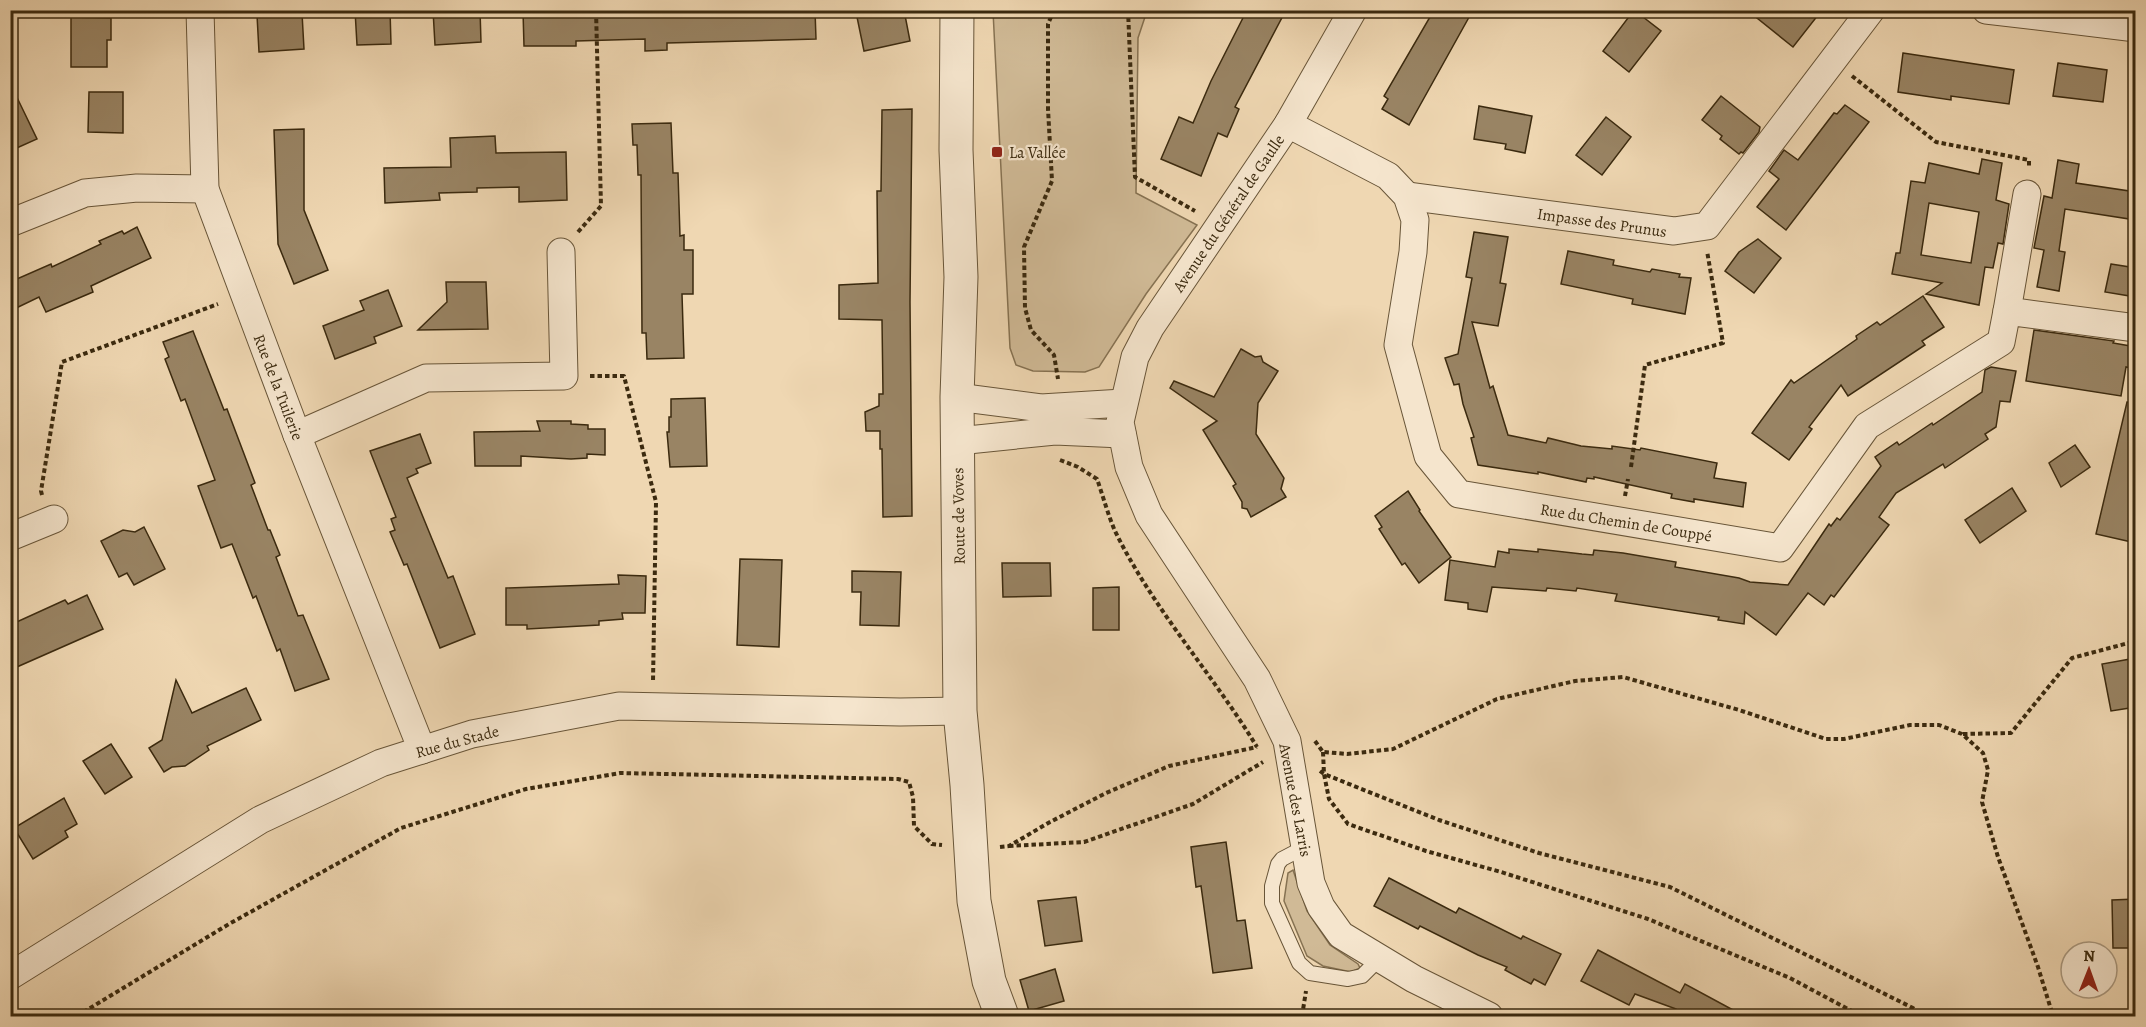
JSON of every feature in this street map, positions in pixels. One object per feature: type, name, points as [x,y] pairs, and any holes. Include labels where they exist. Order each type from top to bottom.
[{"type":"street","name":"Rue de la Tuilerie","points":[[200,10],[205,189],[297,435],[422,750]]},
{"type":"street","name":"Route de Voves","points":[[957,10],[956,150],[961,277],[957,397],[960,711],[974,901],[989,981],[1002,1017]]},
{"type":"street","name":"Avenue du Général de Gaulle","points":[[1122,420],[1135,357],[1150,328],[1288,124],[1353,10]]},
{"type":"street","points":[[1703,227],[1707,226],[1871,10]]},
{"type":"street","points":[[1986,10],[2136,27]]},
{"type":"street","name":"Rue du Chemin de Couppé","points":[[1288,124],[1388,176],[1407,196],[1415,220],[1415,231],[1398,345],[1428,456],[1459,494],[1780,548],[1867,426],[2001,342],[2007,312]]},
{"type":"street","points":[[10,223],[85,193],[137,188],[205,189]]},
{"type":"street","points":[[2026,194],[2007,312],[2136,328]]},
{"type":"street","name":"Impasse des Prunus","points":[[1407,196],[1674,231],[1703,227]]},
{"type":"street","points":[[297,435],[426,378],[564,376],[561,252]]},
{"type":"street","points":[[957,397],[1041,408],[1056,420]]},
{"type":"street","points":[[958,441],[1056,420],[1122,420]]},
{"type":"street","name":"Avenue des Larris","points":[[1122,420],[1129,467],[1149,515],[1257,679],[1287,741],[1311,883],[1321,907],[1341,935],[1414,979],[1489,1017]]},
{"type":"street","points":[[10,537],[54,519]]},
{"type":"street","name":"Rue du Stade","points":[[10,976],[260,820],[381,763],[472,734],[619,706],[900,712],[960,711]]},
{"type":"lane","points":[[1305,847],[1282,859],[1278,864],[1272,886],[1272,903],[1299,963],[1310,973],[1348,979],[1362,976],[1379,958]]},
{"type":"path","points":[[561,252],[601,206],[596,10]]},
{"type":"path","points":[[1054,10],[1048,24],[1047,109],[1052,181],[1024,247],[1025,308],[1031,330],[1054,355],[1058,373],[1056,420],[1058,459],[1078,467],[1097,479],[1115,530],[1162,612],[1236,712],[1257,747]]},
{"type":"path","points":[[1128,10],[1135,177],[1201,215],[1222,223]]},
{"type":"path","points":[[1833,61],[1936,142],[2029,160],[2026,194]]},
{"type":"path","points":[[1631,468],[1645,365],[1723,343],[1703,227]]},
{"type":"path","points":[[54,519],[41,491],[62,362],[244,294]]},
{"type":"path","points":[[564,376],[624,376],[657,502],[652,707]]},
{"type":"path","points":[[1962,734],[2011,733],[2072,658],[2136,641]]},
{"type":"path","points":[[1323,752],[1347,754],[1393,749],[1497,699],[1575,681],[1623,677],[1739,710],[1826,739],[1844,739],[1910,725],[1939,725],[1962,734],[1983,753],[1988,770],[1982,802],[1998,857],[2038,967],[2053,1017]]},
{"type":"path","points":[[1008,846],[1106,793],[1169,766],[1312,737],[1323,752],[1329,799],[1348,824],[1426,851],[1501,872],[1648,919],[1790,978],[1861,1017]]},
{"type":"path","points":[[1287,741],[1324,774],[1439,820],[1539,853],[1670,887],[1913,1008],[1922,1017]]},
{"type":"path","points":[[77,1017],[229,924],[401,828],[526,789],[620,773],[898,779],[909,782],[913,796],[914,826],[932,844],[970,849],[1084,842],[1193,804],[1263,762],[1287,741]]},
{"type":"shaded area","points":[[993,11],[1147,11],[1138,38],[1136,193],[1197,225],[1146,294],[1099,367],[1085,372],[1033,371],[1016,365],[1010,348]]},
{"type":"shaded area","points":[[1293,870],[1307,911],[1330,945],[1358,964],[1360,968],[1351,972],[1323,966],[1307,956],[1284,901],[1288,873]]},
{"type":"building","points":[[355,10],[390,10],[391,44],[357,45]]},
{"type":"building","points":[[433,10],[480,10],[481,42],[435,45]]},
{"type":"building","points":[[815,10],[816,39],[667,43],[667,50],[645,51],[645,39],[576,41],[576,46],[524,46],[523,11]]},
{"type":"building","points":[[888,10],[904,10],[910,41],[864,51],[857,17]]},
{"type":"building","points":[[1247,10],[1286,10],[1235,107],[1239,109],[1227,137],[1218,133],[1201,176],[1161,159],[1179,117],[1193,123],[1211,81]]},
{"type":"building","points":[[1434,10],[1473,10],[1409,125],[1382,109],[1388,99],[1384,96]]},
{"type":"building","points":[[1634,10],[1661,31],[1629,72],[1603,51]]},
{"type":"building","points":[[1747,10],[1822,10],[1793,47]]},
{"type":"building","points":[[302,13],[304,49],[259,52],[257,15]]},
{"type":"building","points":[[71,17],[111,18],[111,40],[107,40],[107,67],[71,67]]},
{"type":"building","points":[[1903,53],[2014,70],[2009,104],[1951,96],[1951,100],[1898,92]]},
{"type":"building","points":[[2058,63],[2107,70],[2103,102],[2053,96]]},
{"type":"building","points":[[10,83],[37,139],[10,151]]},
{"type":"building","points":[[89,92],[123,92],[123,133],[88,132]]},
{"type":"building","points":[[1721,96],[1760,127],[1759,132],[1743,153],[1739,154],[1720,139],[1722,136],[1702,120]]},
{"type":"building","points":[[1845,105],[1869,122],[1786,230],[1757,207],[1779,179],[1769,171],[1784,150],[1798,160],[1834,113],[1837,114]]},
{"type":"building","points":[[1479,106],[1532,116],[1525,153],[1505,149],[1506,144],[1474,139]]},
{"type":"building","points":[[912,109],[910,302],[912,516],[883,517],[880,431],[866,431],[865,412],[879,406],[879,394],[883,394],[882,320],[839,319],[839,285],[878,283],[877,191],[881,191],[882,110]]},
{"type":"building","points":[[1606,117],[1631,137],[1602,175],[1576,155]]},
{"type":"building","points":[[671,123],[673,173],[678,173],[680,236],[684,235],[684,250],[693,250],[693,294],[682,294],[684,358],[647,359],[646,333],[642,333],[641,175],[638,175],[637,145],[633,145],[632,124]]},
{"type":"building","points":[[304,129],[304,210],[328,270],[294,284],[278,244],[274,130]]},
{"type":"building","points":[[495,136],[496,153],[566,152],[567,200],[519,202],[519,187],[477,188],[477,192],[439,193],[440,200],[385,203],[384,168],[451,167],[450,138]]},
{"type":"building","points":[[1982,159],[2002,163],[1996,200],[2009,204],[2003,244],[1998,243],[1993,268],[1985,267],[1979,305],[1926,294],[1942,283],[1892,274],[1896,253],[1900,253],[1911,181],[1925,183],[1929,163],[1979,174]],"holes":[[[1929,203],[1979,212],[1971,263],[1921,255]]]},
{"type":"building","points":[[2058,160],[2079,164],[2076,183],[2136,192],[2136,220],[2065,209],[2059,251],[2065,252],[2059,291],[2037,287],[2044,250],[2034,248],[2044,196],[2052,198]]},
{"type":"building","points":[[137,227],[151,258],[91,286],[93,292],[46,312],[39,297],[10,311],[10,282],[51,264],[52,267],[101,244],[99,241],[122,231],[124,234]]},
{"type":"building","points":[[1474,232],[1508,237],[1500,283],[1506,284],[1498,326],[1472,322],[1490,388],[1493,386],[1508,435],[1546,443],[1548,438],[1581,446],[1612,449],[1612,446],[1640,450],[1641,448],[1717,463],[1714,478],[1746,483],[1743,507],[1694,499],[1694,502],[1671,498],[1672,494],[1594,477],[1594,479],[1587,478],[1586,482],[1538,472],[1538,474],[1478,465],[1471,438],[1474,437],[1459,384],[1454,385],[1445,358],[1458,354],[1472,278],[1466,277]]},
{"type":"building","points":[[1758,239],[1781,258],[1754,293],[1725,271],[1739,252]]},
{"type":"building","points":[[1568,251],[1614,260],[1613,265],[1650,272],[1652,269],[1691,278],[1685,314],[1632,304],[1633,299],[1561,284]]},
{"type":"building","points":[[2111,264],[2136,268],[2136,297],[2105,292]]},
{"type":"building","points":[[446,282],[486,282],[488,329],[418,330],[447,302]]},
{"type":"building","points":[[388,290],[402,326],[374,337],[376,343],[335,359],[323,326],[364,310],[360,301]]},
{"type":"building","points":[[1923,296],[1944,327],[1922,341],[1925,345],[1848,396],[1841,385],[1809,427],[1812,429],[1789,460],[1752,433],[1791,380],[1794,383],[1857,339],[1856,336],[1877,322],[1880,325]]},
{"type":"building","points":[[2034,330],[2114,341],[2113,343],[2136,347],[2136,369],[2126,367],[2121,396],[2026,381]]},
{"type":"building","points":[[193,331],[224,410],[227,409],[255,483],[251,485],[280,555],[276,557],[298,616],[303,615],[329,679],[295,691],[280,649],[277,651],[256,596],[253,598],[232,544],[221,548],[198,486],[215,480],[185,399],[181,401],[165,359],[169,357],[163,342]]},
{"type":"building","points":[[1241,349],[1255,357],[1261,356],[1263,362],[1278,371],[1258,403],[1256,434],[1284,478],[1281,489],[1286,497],[1251,517],[1247,509],[1242,508],[1242,502],[1233,486],[1236,484],[1203,430],[1217,421],[1170,388],[1174,381],[1214,397]]},
{"type":"building","points":[[1991,367],[2016,371],[2010,402],[2000,401],[1996,427],[1985,434],[1988,439],[1945,468],[1943,464],[1896,493],[1879,517],[1889,525],[1834,597],[1831,595],[1824,605],[1808,593],[1776,635],[1745,612],[1744,624],[1718,620],[1719,617],[1615,601],[1617,594],[1577,588],[1576,591],[1547,588],[1546,591],[1492,587],[1487,612],[1468,609],[1468,603],[1445,600],[1450,560],[1495,567],[1498,551],[1509,553],[1509,549],[1538,552],[1538,549],[1593,555],[1594,550],[1623,553],[1676,562],[1675,567],[1750,582],[1788,585],[1829,524],[1831,526],[1837,518],[1840,520],[1881,466],[1875,457],[1897,442],[1899,445],[1932,423],[1933,425],[1982,392],[1985,370]]},
{"type":"building","points":[[705,398],[707,466],[670,467],[667,432],[669,432],[669,417],[671,417],[671,399]]},
{"type":"building","points":[[2127,402],[2136,403],[2136,543],[2096,534]]},
{"type":"building","points":[[537,421],[571,421],[571,424],[588,425],[588,429],[605,429],[605,455],[587,454],[587,458],[571,459],[521,456],[521,466],[475,466],[474,432],[540,431]]},
{"type":"building","points":[[420,434],[431,463],[416,469],[418,473],[407,478],[448,578],[453,576],[475,634],[440,648],[407,564],[404,565],[390,532],[395,530],[391,519],[396,517],[370,451]]},
{"type":"building","points":[[2075,445],[2090,467],[2061,487],[2049,463]]},
{"type":"building","points":[[2012,488],[2026,511],[1980,543],[1965,520]]},
{"type":"building","points":[[1408,491],[1451,557],[1419,583],[1405,563],[1402,565],[1379,529],[1382,527],[1375,516]]},
{"type":"building","points":[[144,527],[165,569],[134,585],[127,573],[119,577],[101,541],[123,530],[135,532]]},
{"type":"building","points":[[740,559],[782,560],[779,647],[737,645]]},
{"type":"building","points":[[1002,563],[1050,563],[1051,596],[1003,597]]},
{"type":"building","points":[[852,571],[901,572],[899,626],[860,625],[861,592],[852,592]]},
{"type":"building","points":[[618,575],[646,576],[645,613],[622,613],[623,619],[599,621],[599,625],[527,629],[527,625],[506,625],[506,588],[619,584]]},
{"type":"building","points":[[1119,587],[1119,630],[1093,630],[1093,588]]},
{"type":"building","points":[[87,595],[103,629],[10,670],[10,625],[65,600],[68,604]]},
{"type":"building","points":[[2136,658],[2136,707],[2111,711],[2102,664]]},
{"type":"building","points":[[176,680],[192,713],[246,688],[261,720],[207,746],[209,750],[185,766],[172,767],[164,772],[149,748],[162,740]]},
{"type":"building","points":[[111,744],[132,777],[105,794],[83,761]]},
{"type":"building","points":[[64,798],[77,824],[65,831],[68,837],[33,859],[14,828]]},
{"type":"building","points":[[1226,842],[1237,921],[1245,920],[1252,968],[1213,973],[1201,886],[1196,887],[1191,847]]},
{"type":"building","points":[[1389,878],[1456,913],[1459,908],[1521,939],[1523,936],[1561,954],[1545,985],[1534,979],[1531,984],[1505,970],[1507,967],[1420,926],[1418,929],[1374,906]]},
{"type":"building","points":[[1076,897],[1082,941],[1045,946],[1038,901]]},
{"type":"building","points":[[2136,899],[2136,948],[2119,948],[2119,940],[2113,940],[2112,900]]},
{"type":"building","points":[[1598,950],[1680,993],[1685,984],[1746,1017],[1673,1017],[1676,1009],[1635,994],[1629,1005],[1581,981]]},
{"type":"building","points":[[1055,969],[1064,1001],[1029,1011],[1020,980]]},
{"type":"place","name":"La Vallée","points":[[997,152]]}]
